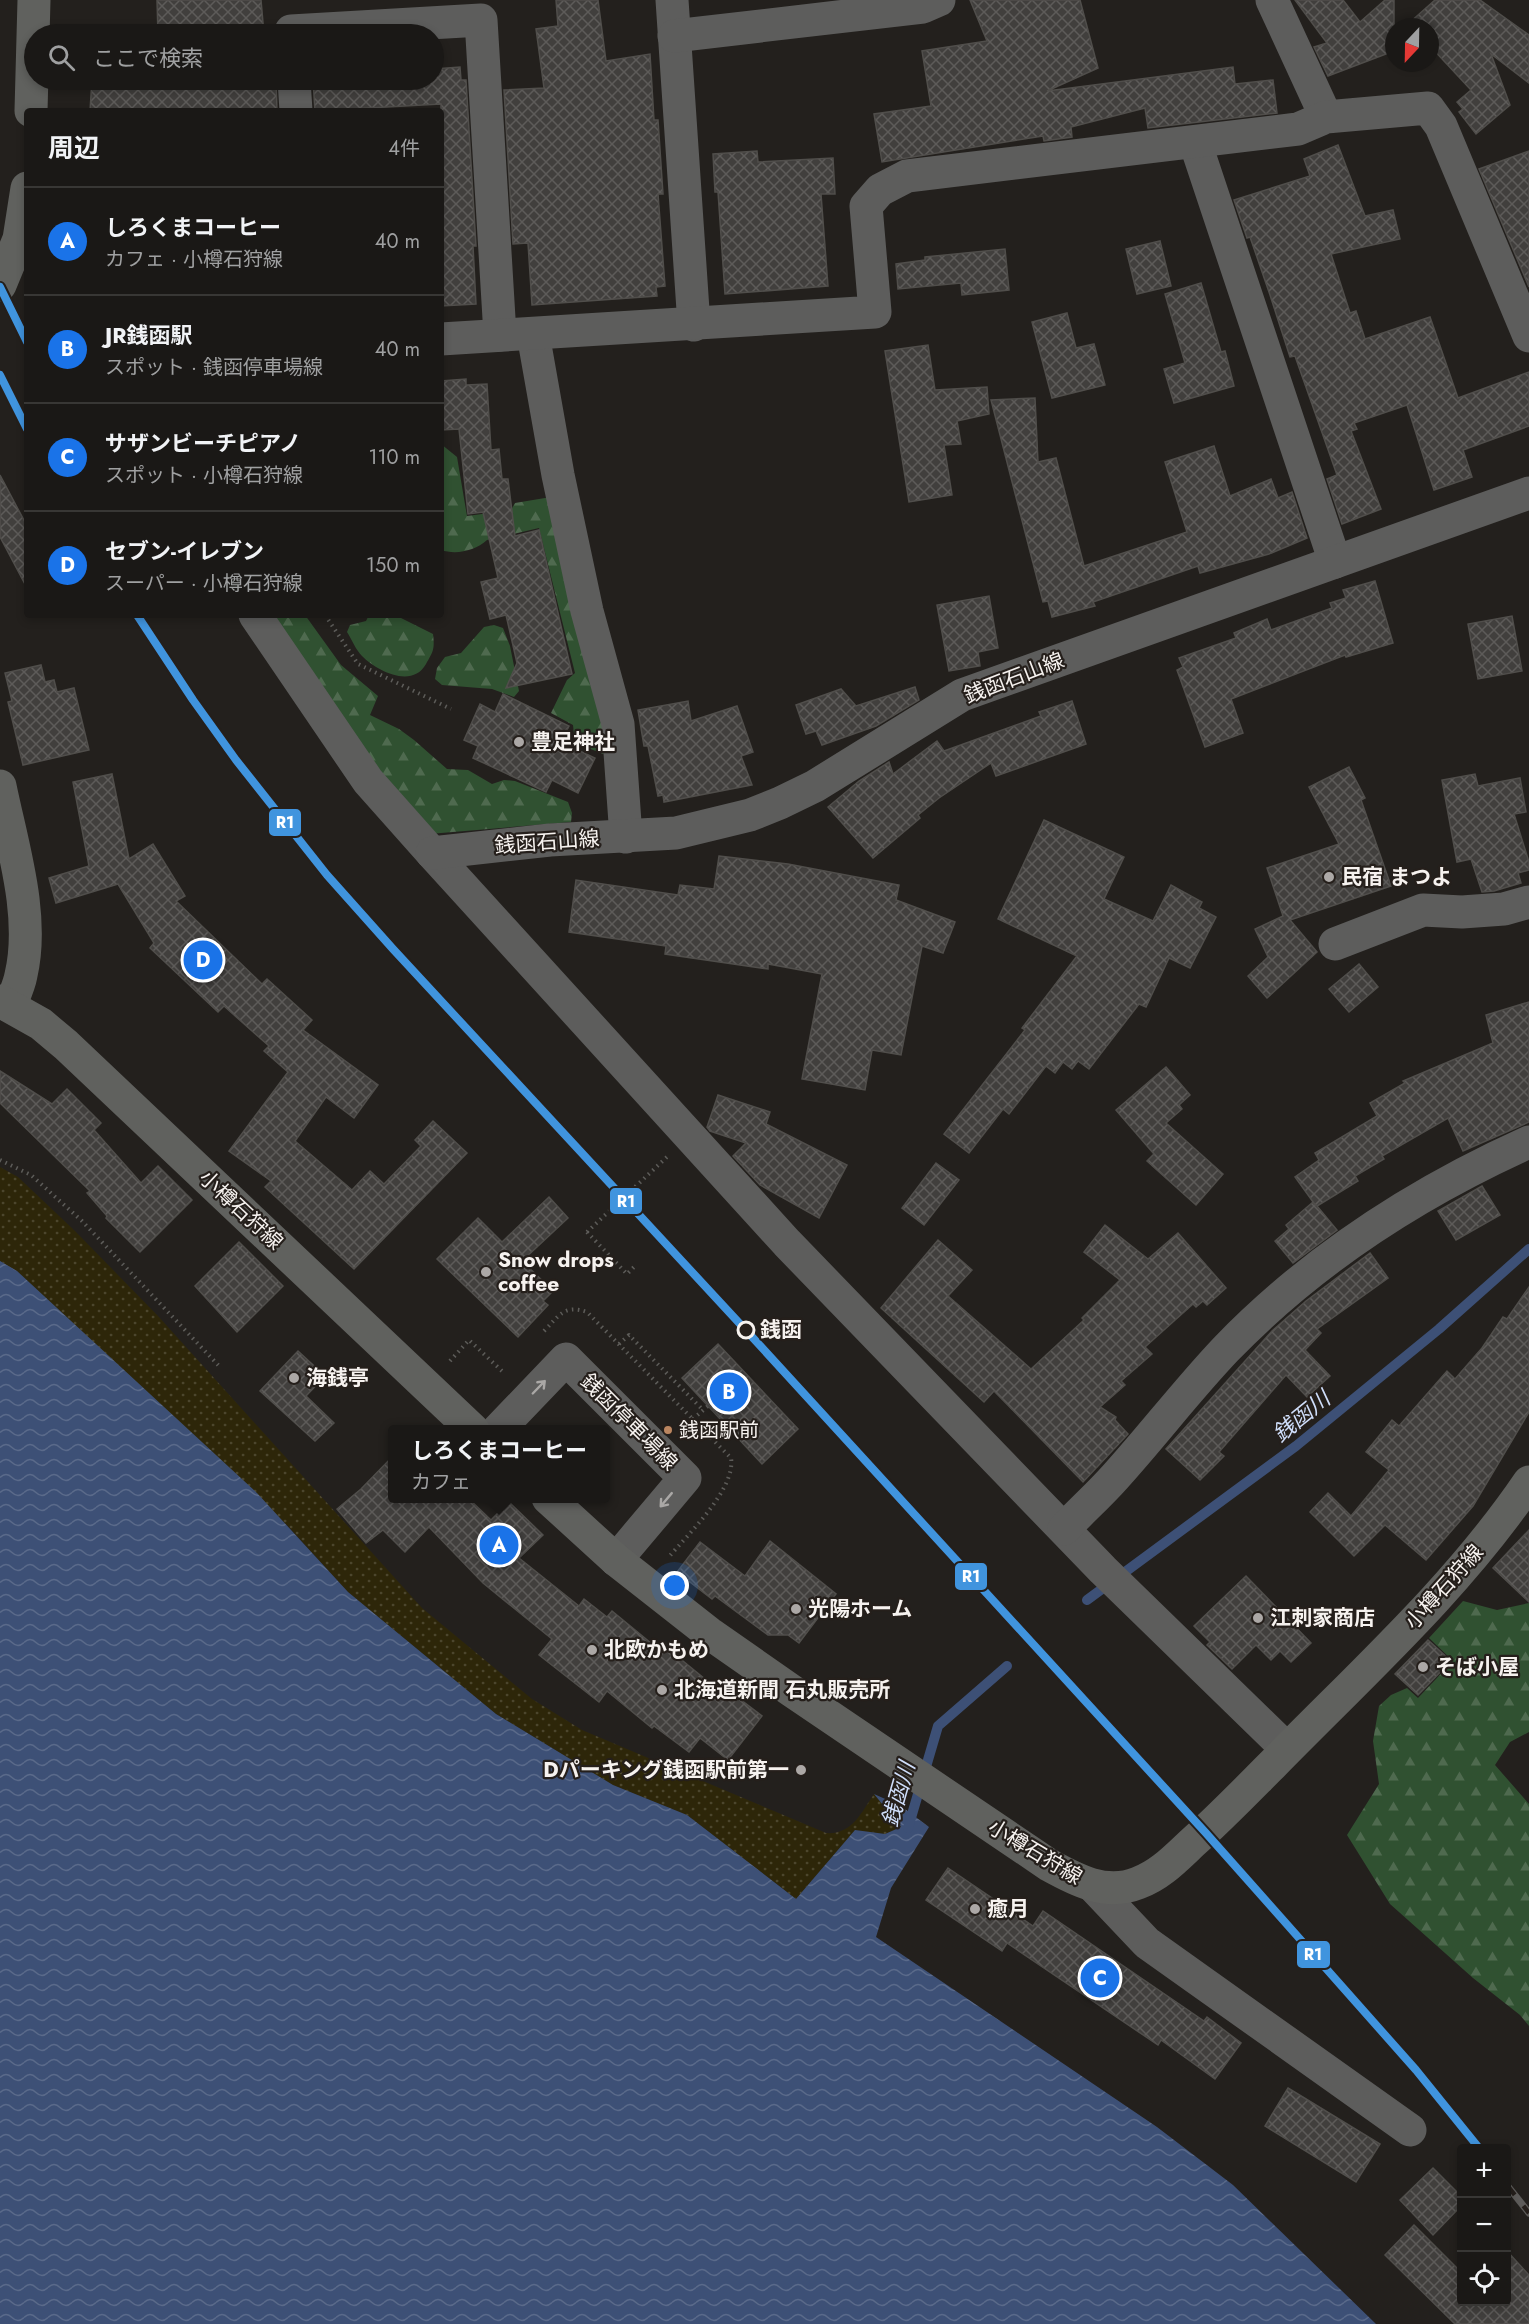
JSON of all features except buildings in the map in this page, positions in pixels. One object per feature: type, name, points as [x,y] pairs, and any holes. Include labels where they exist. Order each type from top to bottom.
[{"type":"main road","points":[[33,24],[34,0]]},
{"type":"main road","points":[[31,108],[32,90]]},
{"type":"main road","points":[[0,285],[19,239],[24,216]]},
{"type":"main road","points":[[0,786],[24,907],[25,932],[21,976],[5,1004]]},
{"type":"main road","name":"小樽石狩線","points":[[5,1004],[41,1024],[66,1046],[468,1425]]},
{"type":"main road","name":"小樽石狩線","points":[[553,1503],[616,1560],[709,1633],[792,1692],[883,1751],[1048,1865],[1093,1886],[1117,1888],[1137,1884],[1166,1868],[1219,1818],[1444,1590],[1509,1512],[1529,1482]]},
{"type":"street","points":[[672,0],[694,325]]},
{"type":"street","points":[[674,36],[923,7],[939,0]]},
{"type":"street","points":[[1272,0],[1326,117]]},
{"type":"street","points":[[412,24],[481,20],[500,335]]},
{"type":"street","points":[[295,90],[296,108]]},
{"type":"street","points":[[444,339],[875,312],[866,206],[880,190],[907,176],[1298,129],[1326,117],[1428,108],[1441,126],[1529,336]]},
{"type":"street","points":[[1195,142],[1335,562]]},
{"type":"street","points":[[534,334],[558,475],[587,611],[618,724],[626,837]]},
{"type":"street","name":"銭函石山線","points":[[432,853],[550,840],[676,833],[715,825],[780,803],[815,786],[962,695],[1529,493]]},
{"type":"street","points":[[257,618],[368,781],[432,853],[787,1242],[1103,1570],[1287,1749]]},
{"type":"street","points":[[1335,944],[1424,910],[1462,912],[1504,909],[1529,902]]},
{"type":"street","points":[[1064,1529],[1114,1478],[1226,1350],[1302,1279],[1355,1241],[1418,1201],[1476,1166],[1529,1142]]},
{"type":"street","name":"銭函停車場線","points":[[503,1425],[566,1359],[685,1478],[616,1560]]},
{"type":"street","points":[[1093,1886],[1148,1943],[1410,2130]]},
{"type":"path","points":[[327,618],[358,664],[451,709]]},
{"type":"path","points":[[636,1265],[627,1274],[587,1232],[668,1156]]},
{"type":"path","points":[[0,1160],[31,1175],[82,1221],[219,1365]]},
{"type":"path","points":[[619,1344],[629,1335],[702,1410]]},
{"type":"path","points":[[693,1419],[708,1406]]},
{"type":"green space","points":[[444,446],[457,457],[467,516],[511,510],[515,503],[551,497],[604,718],[606,755],[575,743],[573,725],[551,713],[567,680],[575,673],[539,528],[487,540],[477,547],[453,552],[444,550]]},
{"type":"green space","points":[[266,618],[307,618],[341,665],[378,696],[370,715],[399,729],[447,769],[468,770],[492,784],[504,780],[515,781],[568,802],[572,813],[571,822],[429,834],[374,774]]},
{"type":"green space","points":[[368,618],[401,618],[433,634],[434,647],[426,664],[420,671],[404,676],[385,672],[368,662],[356,648],[347,632],[350,625],[366,621]]},
{"type":"green space","points":[[494,625],[503,628],[510,646],[519,691],[514,697],[492,689],[442,685],[435,679],[437,668],[445,657],[461,653],[484,627]]},
{"type":"green space","points":[[1463,1601],[1497,1610],[1529,1603],[1529,1732],[1510,1742],[1495,1765],[1529,1804],[1529,2026],[1520,2015],[1473,1978],[1390,1904],[1347,1835],[1379,1784],[1373,1741],[1379,1706],[1391,1695],[1407,1688],[1418,1698],[1453,1661],[1429,1638]]},
{"type":"sand","points":[[0,1167],[18,1177],[75,1231],[158,1316],[422,1608],[532,1699],[582,1730],[826,1833],[835,1833],[849,1827],[874,1794],[901,1827],[885,1834],[855,1830],[796,1899],[687,1815],[613,1785],[496,1714],[348,1592],[288,1526],[17,1271],[0,1261]]},
{"type":"water","points":[[0,1261],[17,1271],[257,1493],[348,1592],[496,1714],[613,1785],[687,1815],[796,1899],[855,1830],[885,1834],[901,1827],[874,1794],[901,1806],[929,1827],[891,1888],[876,1937],[1157,2127],[1233,2185],[1376,2324],[0,2324]]},
{"type":"waterway","name":"銭函川","points":[[1087,1600],[1296,1446],[1439,1329],[1529,1249]]},
{"type":"waterway","name":"銭函川","points":[[908,1828],[938,1726],[1007,1666]]},
{"type":"railway","points":[[0,375],[24,423]]},
{"type":"railway","points":[[139,618],[236,760],[327,875],[1205,1832],[1416,2070],[1476,2144]]},
{"type":"railway","points":[[1511,2190],[1529,2213]]},
{"type":"transit line","name":"R1","points":[[0,287],[24,336]]},
{"type":"transit line","name":"R1","points":[[0,375],[24,423]]},
{"type":"transit line","name":"R1","points":[[139,618],[236,760],[327,875],[1205,1832],[1416,2070],[1476,2144]]},
{"type":"place","name":"豊足神社","points":[[519,742]]},
{"type":"place","name":"民宿 まつよ","points":[[1329,877]]},
{"type":"place","name":"セブン-イレブン","points":[[203,960]]},
{"type":"place","name":"Snow drops coffee","points":[[486,1272]]},
{"type":"place","name":"銭函","points":[[746,1330]]},
{"type":"place","name":"海銭亭","points":[[294,1378]]},
{"type":"place","name":"JR銭函駅","points":[[729,1392]]},
{"type":"place","name":"銭函駅前","points":[[668,1430]]},
{"type":"place","name":"しろくまコーヒー","points":[[499,1545]]},
{"type":"place","name":"光陽ホーム","points":[[796,1609]]},
{"type":"place","name":"江刺家商店","points":[[1258,1618]]},
{"type":"place","name":"北欧かもめ","points":[[592,1650]]},
{"type":"place","name":"そば小屋","points":[[1423,1667]]},
{"type":"place","name":"北海道新聞 石丸販売所","points":[[662,1690]]},
{"type":"place","name":"Dパーキング銭函駅前第一","points":[[801,1770]]},
{"type":"place","name":"癒月","points":[[975,1909]]},
{"type":"place","name":"サザンビーチピアノ","points":[[1100,1978]]}]
